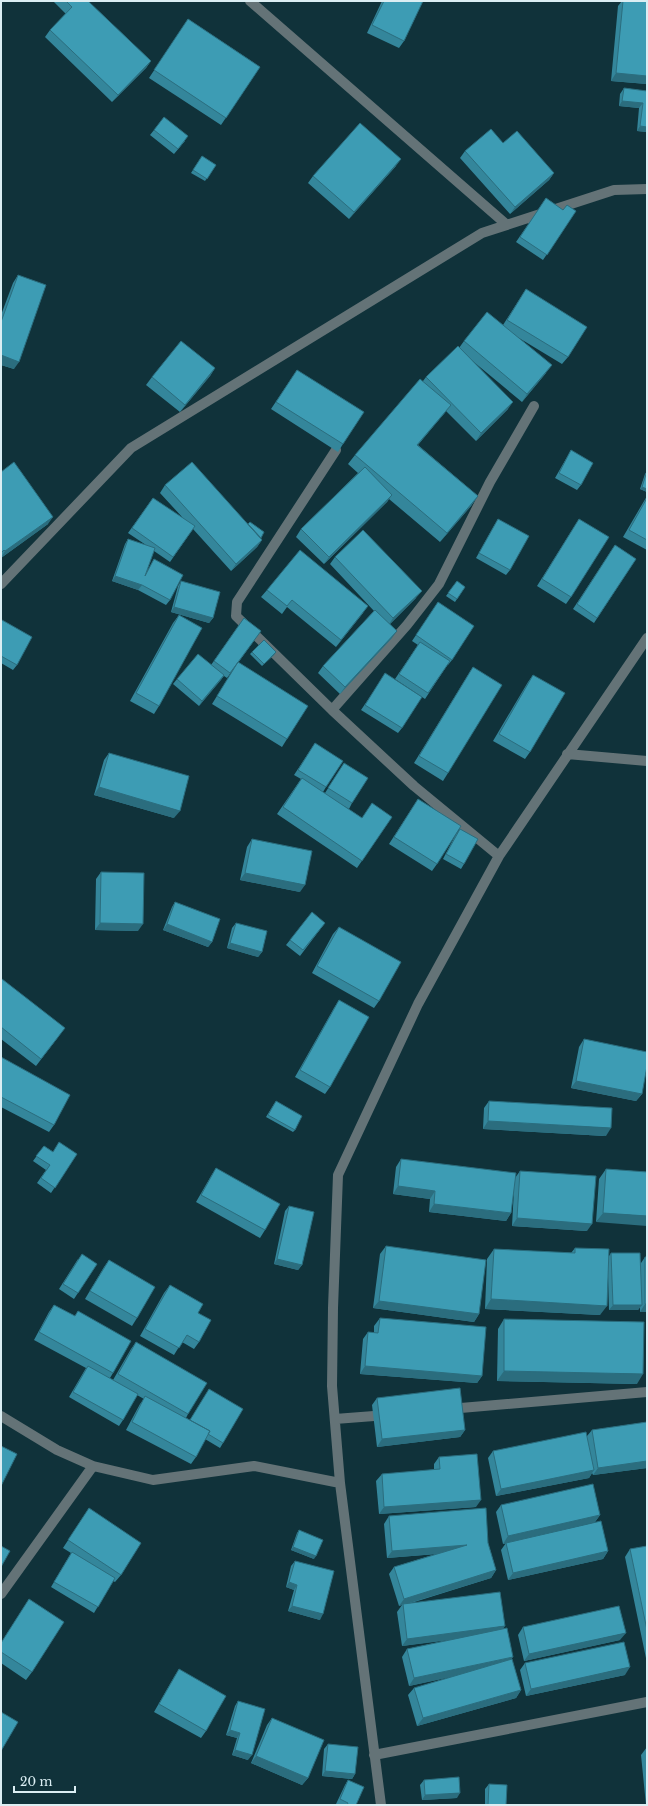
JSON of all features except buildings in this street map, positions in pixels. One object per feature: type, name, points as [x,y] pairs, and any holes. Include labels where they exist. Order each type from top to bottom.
[{"type":"street","points":[[250,1],[507,225]]},
{"type":"street","points":[[1,584],[131,448],[482,233],[614,190],[647,189]]},
{"type":"street","points":[[332,710],[407,625],[439,584],[490,482],[534,406]]},
{"type":"street","points":[[336,450],[237,602],[236,616],[332,710],[414,786],[499,856]]},
{"type":"street","points":[[380,1805],[340,1483],[332,1386],[333,1308],[338,1175],[418,1004],[499,856],[647,638]]},
{"type":"street","points":[[567,754],[647,761]]},
{"type":"street","points":[[436,1410],[647,1392]]},
{"type":"street","points":[[335,1419],[398,1414]]},
{"type":"street","points":[[1,1416],[57,1450],[93,1466],[153,1480],[254,1466],[340,1483]]},
{"type":"street","points":[[1,1594],[93,1466]]},
{"type":"street","points":[[374,1755],[647,1702]]}]
